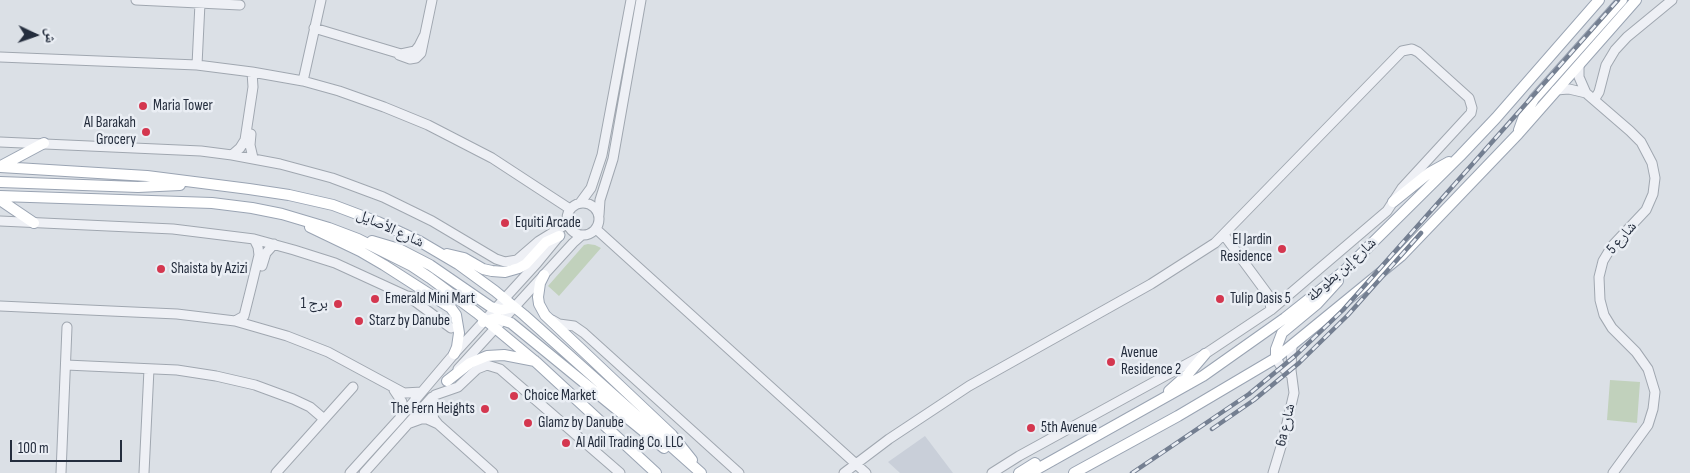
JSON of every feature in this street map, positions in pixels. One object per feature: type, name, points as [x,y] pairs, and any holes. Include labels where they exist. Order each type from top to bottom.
[{"type":"main road","name":"شارع إبن بطوطة","points":[[1030,473],[1091,438],[1148,409],[1203,376],[1285,318],[1343,272],[1496,118],[1599,0]]},
{"type":"main road","points":[[1518,134],[1524,116],[1534,99],[1622,0]]},
{"type":"main road","name":"شارع إبن بطوطة","points":[[1074,473],[1178,416],[1276,358],[1401,256],[1518,134],[1636,0]]},
{"type":"main road","points":[[0,166],[44,143]]},
{"type":"main road","points":[[1393,202],[1429,173],[1460,156]]},
{"type":"main road","name":"شارع الأصايل","points":[[0,166],[147,176],[289,195],[333,206],[378,222],[419,241],[458,264],[496,314]]},
{"type":"main road","points":[[0,182],[147,187],[196,183]]},
{"type":"main road","name":"شارع الأصايل","points":[[0,196],[212,203],[282,214],[358,239],[390,246],[407,253],[446,275],[496,314]]},
{"type":"main road","points":[[0,200],[34,223]]},
{"type":"main road","points":[[282,214],[360,251],[451,308],[456,315],[459,333],[454,354]]},
{"type":"main road","points":[[440,253],[464,258],[492,272],[505,272],[526,264],[546,242],[559,236]]},
{"type":"main road","points":[[1276,358],[1276,349],[1282,333],[1328,293],[1343,272]]},
{"type":"main road","points":[[544,275],[540,283],[539,304],[550,319],[672,435],[701,472]]},
{"type":"main road","name":"شارع الأصايل","points":[[496,314],[514,307],[701,472]]},
{"type":"main road","points":[[496,314],[504,334],[656,473]]},
{"type":"main road","points":[[496,314],[525,334],[654,440],[691,464]]},
{"type":"main road","points":[[447,381],[470,364],[487,356],[504,354],[536,362]]},
{"type":"main road","points":[[1148,409],[1188,374],[1205,354]]},
{"type":"main road","points":[[1019,473],[1050,454],[1091,438]]},
{"type":"main road","points":[[1043,473],[1091,438]]},
{"type":"main road","points":[[642,461],[645,473]]},
{"type":"street","points":[[136,0],[240,5]]},
{"type":"street","points":[[303,82],[321,0]]},
{"type":"street","points":[[314,28],[360,40],[396,53],[406,54],[415,51],[421,44],[432,0]]},
{"type":"street","points":[[364,473],[447,381],[496,314],[559,236],[566,224],[570,209],[580,203],[591,188],[602,155],[631,0]]},
{"type":"street","points":[[566,224],[578,235],[590,234],[598,225],[600,200],[613,159],[641,0]]},
{"type":"street","points":[[1594,100],[1599,92],[1606,65],[1615,50],[1627,37],[1672,0]]},
{"type":"street","points":[[197,65],[200,3]]},
{"type":"street","points":[[844,473],[969,386],[1151,284],[1215,243],[1398,54],[1405,50],[1415,50],[1469,98],[1472,108],[1468,117],[1402,188],[1387,211],[1271,310],[1205,354],[1018,456],[992,473]]},
{"type":"street","points":[[1,59],[197,65],[268,74],[340,91],[384,106],[428,125],[492,158],[570,209]]},
{"type":"street","points":[[1579,66],[1579,78],[1586,93]]},
{"type":"street","points":[[232,155],[245,140],[253,87],[252,72]]},
{"type":"street","points":[[253,158],[250,140],[258,88],[261,80],[268,74]]},
{"type":"street","points":[[1556,90],[1569,89],[1586,93]]},
{"type":"street","name":"شارع 5","points":[[1586,93],[1641,142],[1652,163],[1655,178],[1653,194],[1646,210],[1612,246],[1603,261],[1599,277],[1600,300],[1604,314],[1612,328],[1636,352],[1648,368],[1655,392],[1654,409],[1648,425],[1614,473]]},
{"type":"street","points":[[1,141],[169,149],[253,158],[332,178],[383,197],[432,221],[500,261],[511,262],[517,260],[539,241],[566,224]]},
{"type":"street","points":[[580,203],[590,204],[597,210],[599,215]]},
{"type":"street","points":[[1,222],[173,228],[254,239],[335,263],[407,296],[451,328]]},
{"type":"street","points":[[596,229],[866,473]]},
{"type":"street","points":[[350,473],[454,354],[496,314],[514,307],[582,235]]},
{"type":"street","points":[[1224,235],[1269,296],[1271,310]]},
{"type":"street","points":[[235,321],[244,316],[259,255],[254,239]]},
{"type":"street","points":[[1215,243],[1233,249]]},
{"type":"street","points":[[256,326],[252,320],[251,313],[264,256],[274,244]]},
{"type":"street","points":[[407,296],[437,298]]},
{"type":"street","points":[[1269,296],[1284,299]]},
{"type":"street","points":[[0,306],[176,314],[235,321],[287,336],[328,352],[404,393],[422,392]]},
{"type":"street","points":[[550,319],[559,324],[574,326],[584,332],[739,473]]},
{"type":"street","points":[[61,473],[67,327]]},
{"type":"street","name":"6a شارع","points":[[1273,473],[1294,393],[1291,376],[1292,345]]},
{"type":"street","points":[[1276,358],[1291,376]]},
{"type":"street","points":[[66,365],[197,372],[255,385],[302,402],[324,419]]},
{"type":"street","points":[[435,395],[458,387],[480,368],[495,366],[620,473]]},
{"type":"street","points":[[144,473],[148,369]]},
{"type":"street","points":[[276,473],[353,387]]},
{"type":"street","points":[[390,387],[402,402],[399,419]]},
{"type":"street","points":[[435,395],[431,407],[434,419],[493,473]]},
{"type":"street","points":[[410,423],[415,420],[427,419],[438,424]]},
{"type":"shaded area","points":[[925,436],[953,473],[900,473],[888,462]]},
{"type":"green space","points":[[588,244],[601,248],[559,296],[548,286],[584,245]]},
{"type":"green space","points":[[1610,380],[1640,382],[1637,423],[1607,420]]},
{"type":"railway","points":[[1132,473],[1249,394],[1295,356],[1343,310],[1618,0]]},
{"type":"railway","points":[[1212,429],[1254,400],[1299,363],[1348,315],[1421,233]]},
{"type":"place","name":"Maria Tower","points":[[143,106]]},
{"type":"place","name":"Al Barakah Grocery","points":[[146,132]]},
{"type":"place","name":"Equiti Arcade","points":[[505,223]]},
{"type":"place","name":"El Jardin Residence","points":[[1282,249]]},
{"type":"place","name":"Shaista by Azizi","points":[[161,269]]},
{"type":"place","name":"Emerald Mini Mart","points":[[375,299]]},
{"type":"place","name":"Tulip Oasis 5","points":[[1220,299]]},
{"type":"place","name":"برج 1","points":[[338,304]]},
{"type":"place","name":"Starz by Danube","points":[[359,321]]},
{"type":"place","name":"Avenue Residence 2","points":[[1111,362]]},
{"type":"place","name":"Choice Market","points":[[514,396]]},
{"type":"place","name":"The Fern Heights","points":[[485,409]]},
{"type":"place","name":"Glamz by Danube","points":[[528,423]]},
{"type":"place","name":"5th Avenue","points":[[1031,428]]},
{"type":"place","name":"Al Adil Trading Co. LLC","points":[[566,443]]}]
